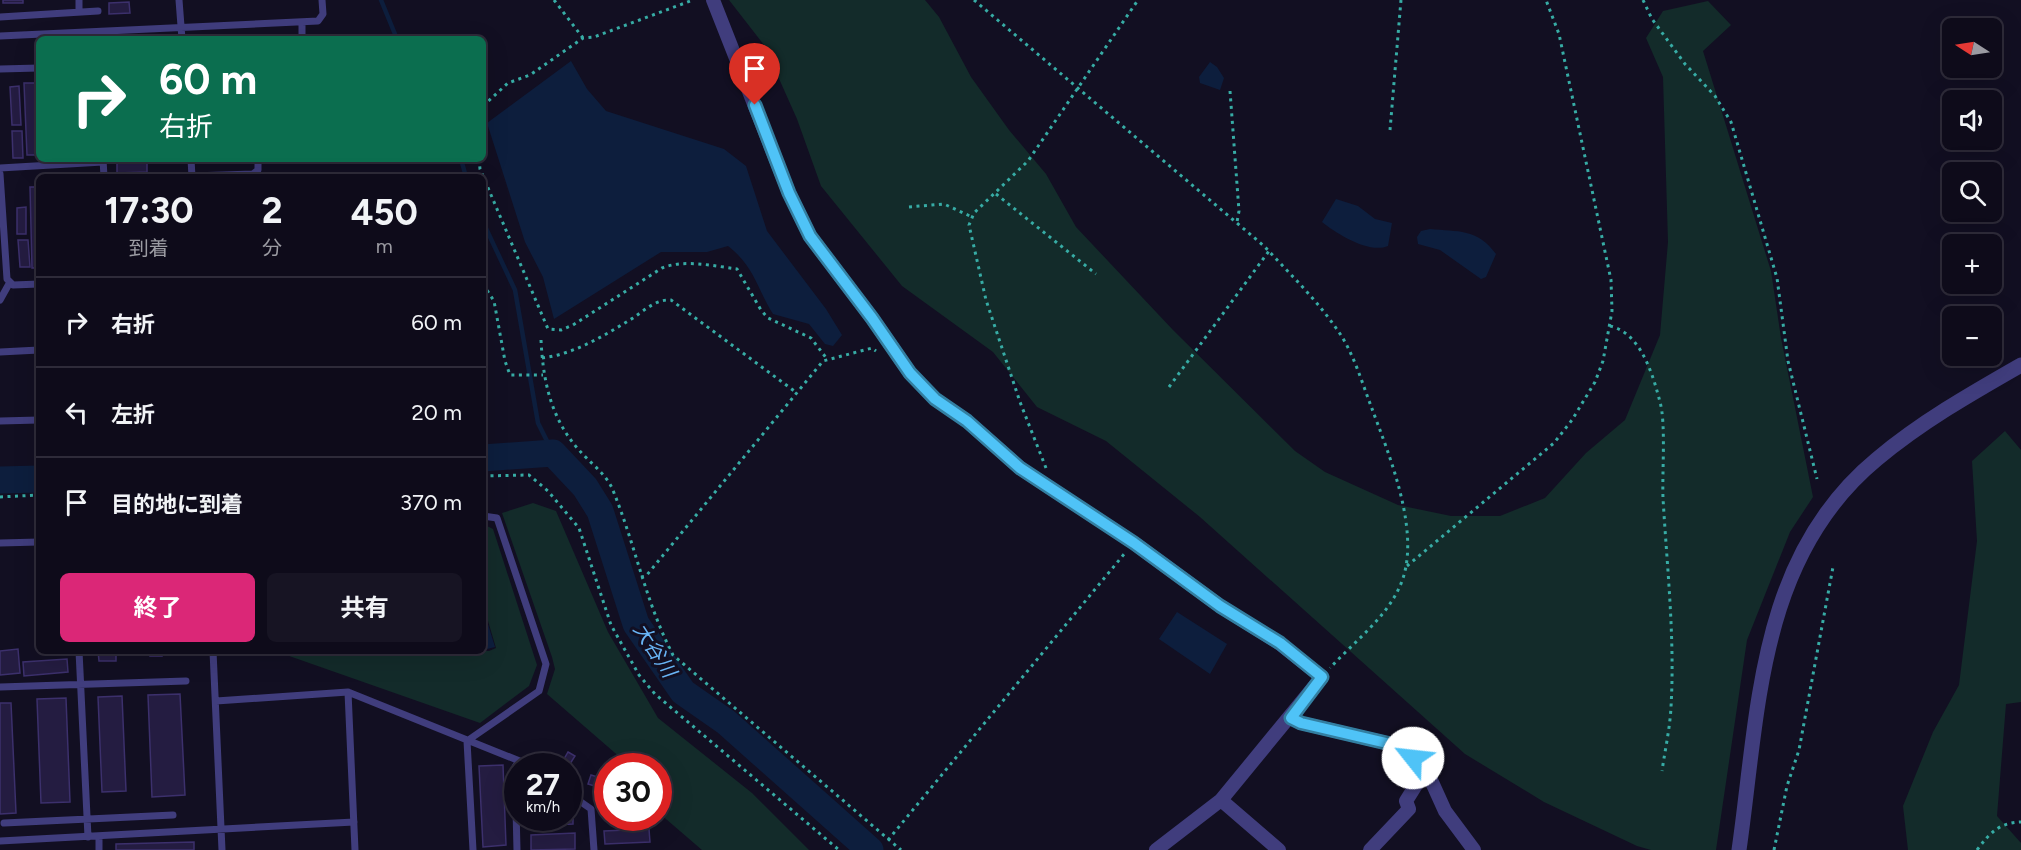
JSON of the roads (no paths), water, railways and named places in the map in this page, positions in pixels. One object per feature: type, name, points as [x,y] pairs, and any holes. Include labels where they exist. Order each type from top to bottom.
[{"type":"street","points":[[713,0],[789,193],[810,236],[910,373],[935,399],[967,421],[1020,468],[1134,543],[1220,606],[1280,643],[1322,677],[1291,718],[1221,800],[1156,850]]},
{"type":"street","points":[[1739,850],[1759,690],[1772,626],[1794,566],[1812,535],[1824,515],[1876,459],[1956,403],[2021,365]]},
{"type":"street","points":[[1291,718],[1301,723],[1395,745],[1426,769],[1445,811],[1474,850]]},
{"type":"street","points":[[1370,850],[1409,809],[1406,801],[1426,769]]},
{"type":"street","points":[[1221,800],[1279,850]]},
{"type":"lane","points":[[79,0],[80,12]]},
{"type":"lane","points":[[179,0],[182,36]]},
{"type":"lane","points":[[0,36],[318,21],[323,14],[322,0]]},
{"type":"lane","points":[[0,17],[98,11]]},
{"type":"lane","points":[[302,22],[302,36]]},
{"type":"lane","points":[[0,69],[36,68]]},
{"type":"lane","points":[[0,168],[88,162]]},
{"type":"lane","points":[[0,174],[7,279],[13,285],[36,284]]},
{"type":"lane","points":[[0,300],[10,282]]},
{"type":"lane","points":[[0,352],[36,350]]},
{"type":"lane","points":[[0,421],[36,420]]},
{"type":"lane","points":[[467,741],[539,692],[546,664],[497,518],[486,516]]},
{"type":"lane","points":[[0,543],[36,542]]},
{"type":"lane","points":[[79,654],[88,837]]},
{"type":"lane","points":[[213,654],[222,850]]},
{"type":"lane","points":[[0,687],[186,681]]},
{"type":"lane","points":[[348,692],[355,850]]},
{"type":"lane","points":[[216,701],[348,692],[504,755]]},
{"type":"lane","points":[[467,741],[473,850]]},
{"type":"lane","points":[[582,803],[591,809],[594,850]]},
{"type":"lane","points":[[4,823],[173,815]]},
{"type":"lane","points":[[0,841],[354,822]]},
{"type":"lane","points":[[517,831],[517,850]]},
{"type":"lane","points":[[99,837],[99,850]]},
{"type":"water","points":[[571,61],[587,89],[606,111],[724,149],[746,166],[767,231],[826,309],[842,335],[833,346],[825,344],[809,324],[773,314],[750,270],[728,246],[707,252],[661,252],[554,319],[543,277],[525,242],[487,123]]},
{"type":"water","points":[[1210,62],[1217,67],[1224,78],[1220,90],[1200,83],[1199,77]]},
{"type":"water","points":[[1336,199],[1358,206],[1375,219],[1392,223],[1388,246],[1380,248],[1354,242],[1322,222]]},
{"type":"water","points":[[1430,229],[1458,231],[1474,235],[1489,246],[1496,254],[1486,277],[1481,279],[1440,250],[1418,244],[1417,237],[1421,231]]},
{"type":"water","points":[[1177,612],[1227,644],[1210,674],[1159,639]]},
{"type":"water","points":[[486,618],[495,647],[486,649]]},
{"type":"waterway","points":[[381,0],[396,36]]},
{"type":"waterway","points":[[462,162],[465,174]]},
{"type":"waterway","points":[[486,228],[515,290],[538,423],[553,453]]},
{"type":"waterway","name":"大谷川","points":[[486,458],[553,453],[585,487],[600,511],[636,624],[683,692],[726,722],[870,850]]},
{"type":"waterway","name":"大谷川","points":[[0,480],[36,479]]}]
